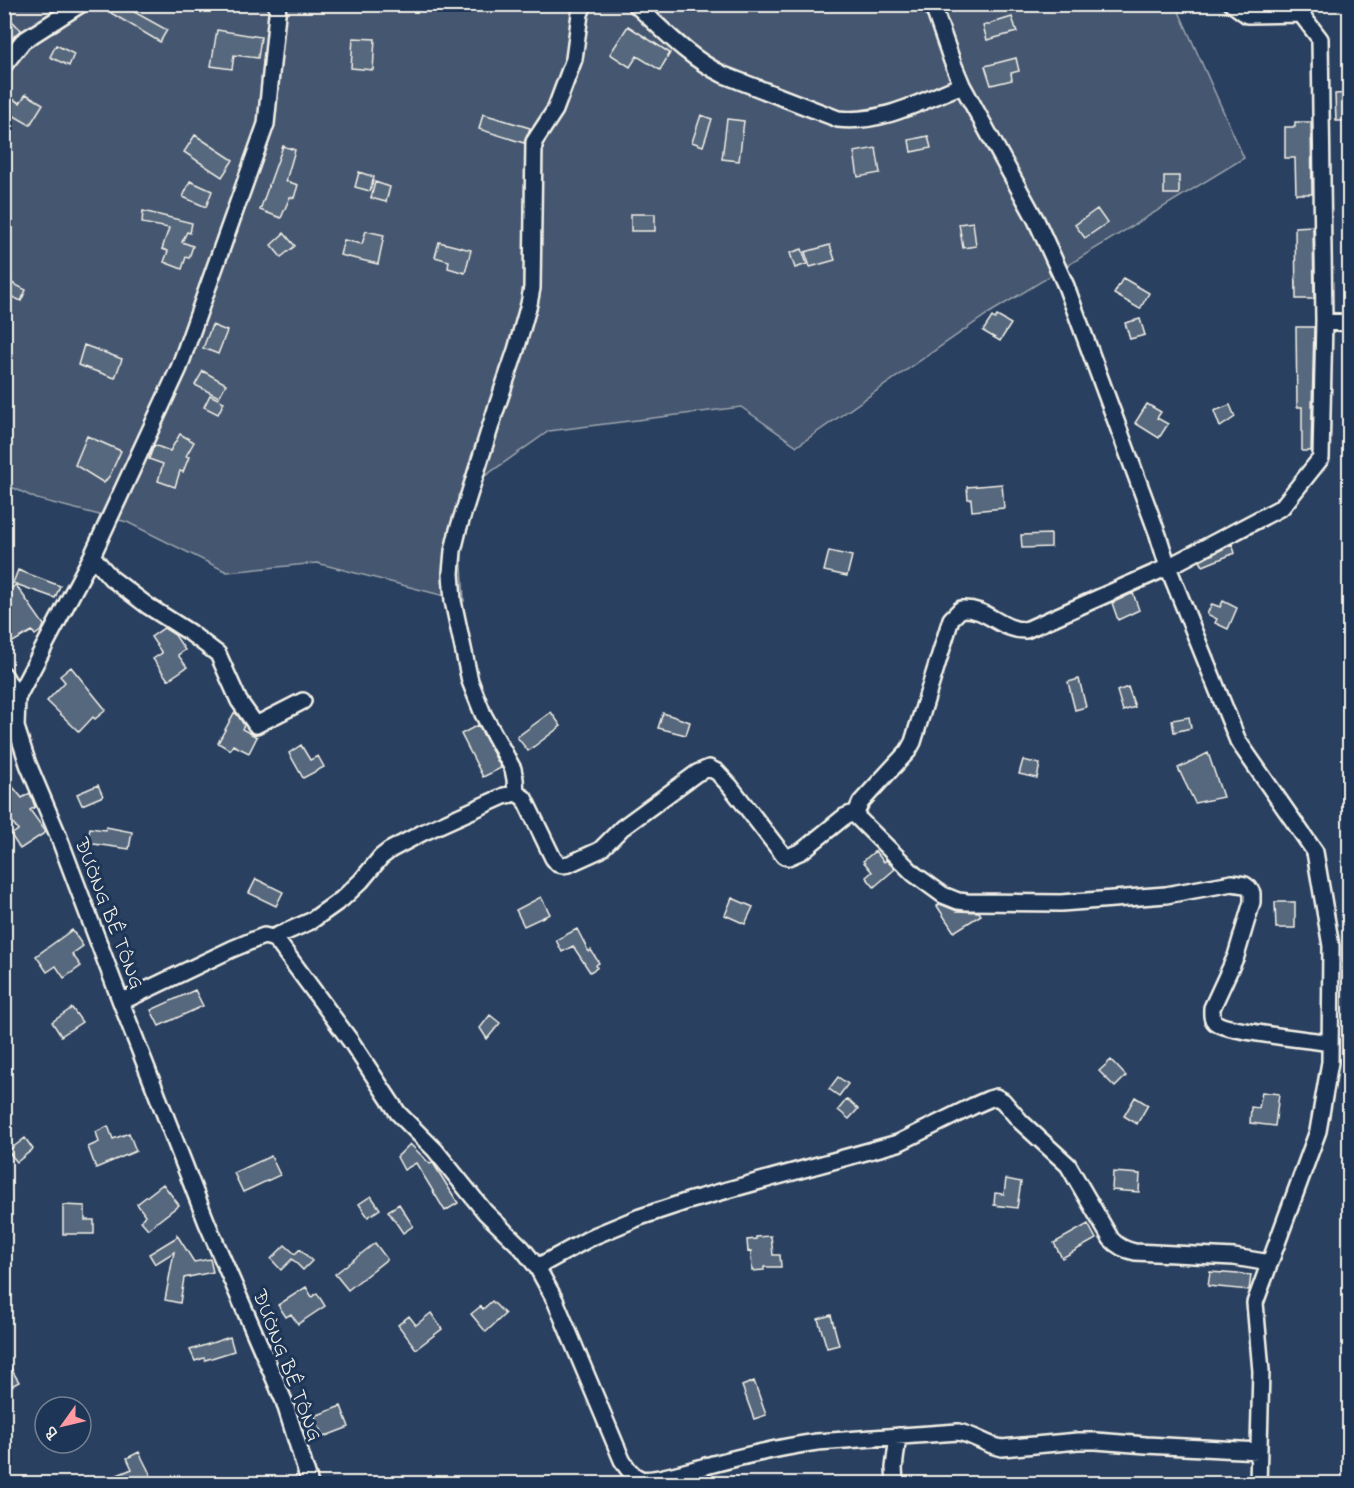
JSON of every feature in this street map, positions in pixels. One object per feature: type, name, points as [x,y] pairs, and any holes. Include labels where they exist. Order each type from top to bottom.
[{"type":"street","points":[[4,65],[23,41],[81,4]]},
{"type":"street","name":"ĐƯỜNG BÊ TÔNG","points":[[278,4],[266,124],[179,368],[92,556],[18,698],[10,731],[28,764],[58,835],[207,1223],[284,1401],[310,1484]]},
{"type":"street","points":[[516,793],[513,769],[483,714],[470,681],[453,601],[451,573],[453,551],[472,484],[529,304],[534,142],[555,110],[574,59],[580,14],[584,4]]},
{"type":"street","points":[[634,4],[687,51],[710,68],[838,119],[853,121],[882,116],[962,85]]},
{"type":"street","points":[[933,4],[951,61],[962,85],[1036,220],[1066,286],[1168,567],[1238,741],[1315,852],[1331,946],[1330,1062],[1318,1131],[1255,1303],[1260,1371],[1258,1484]]},
{"type":"street","points":[[855,815],[861,802],[908,751],[913,742],[951,619],[961,609],[970,608],[985,613],[1017,631],[1026,630],[1168,567],[1282,507],[1321,458],[1324,321],[1320,39],[1301,14],[1247,15],[1232,4]]},
{"type":"street","points":[[1324,321],[1350,323]]},
{"type":"street","points":[[92,556],[111,578],[218,654],[240,701],[256,725],[303,701]]},
{"type":"street","points":[[4,675],[18,698]]},
{"type":"street","points":[[272,938],[311,921],[342,899],[390,850],[453,818],[504,796],[516,793],[524,798],[553,858],[558,864],[563,865],[600,850],[622,828],[697,773],[709,768],[717,772],[730,786],[784,856],[788,857],[802,851],[844,817],[855,815],[914,874],[943,895],[958,901],[1061,903],[1166,895],[1232,883],[1245,885],[1252,893],[1252,902],[1236,956],[1212,1008],[1215,1022],[1260,1033],[1330,1043]]},
{"type":"street","points":[[121,1002],[264,936],[277,941],[352,1043],[398,1113],[435,1150],[485,1212],[522,1248],[537,1267],[555,1300],[622,1460],[634,1475],[642,1479],[653,1479],[795,1445],[958,1432],[973,1436],[996,1448],[1096,1441],[1259,1451]]},
{"type":"street","points":[[537,1267],[594,1236],[640,1217],[688,1201],[898,1143],[996,1097],[1003,1101],[1021,1122],[1068,1165],[1111,1239],[1124,1250],[1234,1257],[1270,1263]]},
{"type":"street","points":[[895,1484],[894,1468],[898,1436]]},
{"type":"shaded area","points":[[5,5],[1176,5],[1244,158],[986,315],[797,446],[741,407],[549,431],[458,495],[464,601],[317,563],[227,572],[127,522],[37,499],[5,484]]},
{"type":"building","points":[[116,4],[120,4],[167,30],[160,42],[111,13]]},
{"type":"building","points":[[1012,17],[1017,32],[987,40],[983,26]]},
{"type":"building","points":[[11,20],[21,30],[4,49],[4,28]]},
{"type":"building","points":[[628,26],[670,53],[660,70],[637,56],[630,67],[610,54]]},
{"type":"building","points":[[217,30],[261,37],[258,58],[234,55],[232,69],[211,66]]},
{"type":"building","points":[[353,38],[375,39],[373,70],[351,68]]},
{"type":"building","points":[[56,45],[74,54],[69,66],[50,57]]},
{"type":"building","points":[[1016,58],[1019,71],[1011,73],[1012,80],[991,85],[985,66]]},
{"type":"building","points":[[1350,93],[1350,121],[1336,121],[1335,94]]},
{"type":"building","points":[[26,94],[43,104],[30,125],[4,110],[9,97],[20,103]]},
{"type":"building","points":[[483,114],[530,128],[524,143],[479,129]]},
{"type":"building","points":[[701,115],[712,119],[703,146],[692,142]]},
{"type":"building","points":[[727,119],[744,121],[739,161],[722,159]]},
{"type":"building","points":[[1295,122],[1311,122],[1312,194],[1296,194],[1295,158],[1285,158],[1285,127],[1295,127]]},
{"type":"building","points":[[195,135],[233,160],[222,177],[184,152]]},
{"type":"building","points":[[928,136],[931,148],[911,152],[909,140]]},
{"type":"building","points":[[283,146],[295,150],[286,181],[298,185],[294,198],[290,197],[281,218],[260,210]]},
{"type":"building","points":[[876,148],[880,173],[858,177],[854,152]]},
{"type":"building","points":[[359,172],[374,177],[370,191],[355,187]]},
{"type":"building","points":[[1164,176],[1179,176],[1179,194],[1164,194]]},
{"type":"building","points":[[190,181],[212,191],[206,207],[183,197]]},
{"type":"building","points":[[375,182],[390,187],[386,202],[371,198]]},
{"type":"building","points":[[1097,209],[1107,223],[1085,238],[1075,225]]},
{"type":"building","points":[[143,211],[192,223],[190,233],[187,232],[182,242],[193,246],[182,269],[164,262],[168,251],[162,249],[169,228],[142,223]]},
{"type":"building","points":[[631,214],[655,214],[655,231],[631,231]]},
{"type":"building","points":[[973,222],[976,246],[963,248],[959,224]]},
{"type":"building","points":[[1313,226],[1314,299],[1296,299],[1295,227]]},
{"type":"building","points":[[366,231],[384,235],[378,264],[340,255],[344,240],[362,244]]},
{"type":"building","points":[[284,233],[295,246],[281,257],[271,245]]},
{"type":"building","points":[[439,242],[471,250],[465,273],[448,268],[449,261],[435,257]]},
{"type":"building","points":[[830,245],[835,260],[810,267],[805,252]]},
{"type":"building","points":[[802,249],[807,264],[795,268],[790,253]]},
{"type":"building","points":[[1123,278],[1149,293],[1140,309],[1114,294]]},
{"type":"building","points":[[4,279],[26,290],[21,301],[4,293]]},
{"type":"building","points":[[997,316],[1011,324],[1000,341],[983,331],[992,317],[995,319]]},
{"type":"building","points":[[1140,319],[1145,335],[1130,339],[1125,323]]},
{"type":"building","points":[[212,325],[227,331],[218,354],[203,348]]},
{"type":"building","points":[[1296,327],[1314,327],[1311,451],[1302,451],[1302,407],[1297,407]]},
{"type":"building","points":[[84,345],[122,359],[115,378],[78,365]]},
{"type":"building","points":[[203,371],[226,384],[219,397],[195,385]]},
{"type":"building","points":[[210,395],[224,402],[218,414],[204,407]]},
{"type":"building","points":[[1147,404],[1161,412],[1157,418],[1168,424],[1159,438],[1135,423]]},
{"type":"building","points":[[1230,405],[1235,417],[1220,427],[1214,411]]},
{"type":"building","points":[[180,434],[194,442],[186,456],[189,457],[183,472],[180,471],[175,487],[158,481],[163,464],[149,459],[154,445],[170,451]]},
{"type":"building","points":[[87,436],[121,451],[104,483],[75,465]]},
{"type":"building","points":[[1002,484],[1004,508],[972,511],[967,487]]},
{"type":"building","points":[[1051,534],[1051,547],[1022,548],[1021,535]]},
{"type":"building","points":[[1232,544],[1235,553],[1203,566],[1200,561]]},
{"type":"building","points":[[829,551],[852,556],[847,576],[824,571]]},
{"type":"building","points":[[18,570],[60,586],[55,598],[13,583]]},
{"type":"building","points":[[16,585],[44,625],[42,630],[35,635],[32,631],[4,647],[4,593]]},
{"type":"building","points":[[1133,593],[1139,610],[1118,620],[1112,603]]},
{"type":"building","points":[[1223,601],[1237,608],[1228,629],[1215,623],[1217,619],[1207,614],[1212,604],[1220,607]]},
{"type":"building","points":[[164,628],[175,635],[185,650],[178,655],[187,667],[168,680],[153,659],[162,653],[151,637]]},
{"type":"building","points":[[71,667],[106,710],[95,719],[93,717],[79,732],[47,701],[65,682],[60,676]]},
{"type":"building","points":[[1079,679],[1086,707],[1075,710],[1068,682]]},
{"type":"building","points":[[1128,687],[1135,707],[1123,711],[1117,691]]},
{"type":"building","points":[[551,712],[561,726],[528,751],[517,737]]},
{"type":"building","points":[[234,713],[244,725],[242,729],[257,737],[249,753],[233,745],[230,750],[218,743]]},
{"type":"building","points":[[663,713],[690,722],[686,735],[658,728]]},
{"type":"building","points":[[1189,717],[1191,728],[1174,732],[1172,720]]},
{"type":"building","points":[[478,725],[501,768],[483,777],[461,734]]},
{"type":"building","points":[[301,745],[310,760],[318,756],[324,767],[303,778],[289,753]]},
{"type":"building","points":[[1208,753],[1223,797],[1195,803],[1178,768]]},
{"type":"building","points":[[1023,760],[1040,764],[1037,778],[1019,774]]},
{"type":"building","points":[[4,776],[22,798],[30,793],[35,807],[30,810],[46,832],[20,849],[11,835],[18,830],[4,810]]},
{"type":"building","points":[[98,785],[103,796],[82,805],[77,794]]},
{"type":"building","points":[[106,827],[132,832],[129,849],[87,843],[90,828],[105,830]]},
{"type":"building","points":[[875,851],[884,862],[886,860],[895,869],[874,887],[866,877],[872,872],[863,861]]},
{"type":"building","points":[[256,879],[283,892],[276,906],[249,893]]},
{"type":"building","points":[[541,897],[550,914],[524,926],[516,910]]},
{"type":"building","points":[[732,898],[753,907],[745,924],[725,915]]},
{"type":"building","points":[[1275,902],[1295,902],[1295,928],[1276,928]]},
{"type":"building","points":[[940,904],[957,911],[979,912],[981,915],[954,932],[937,906]]},
{"type":"building","points":[[577,929],[589,952],[591,950],[599,963],[596,965],[597,968],[590,972],[573,946],[562,952],[556,940]]},
{"type":"building","points":[[72,930],[83,946],[72,954],[81,966],[64,978],[56,966],[47,972],[36,956]]},
{"type":"building","points":[[195,990],[203,1006],[159,1026],[151,1010]]},
{"type":"building","points":[[72,1008],[82,1022],[61,1036],[52,1022]]},
{"type":"building","points":[[490,1015],[500,1023],[487,1039],[480,1028]]},
{"type":"building","points":[[1111,1060],[1126,1076],[1115,1087],[1099,1071]]},
{"type":"building","points":[[838,1077],[848,1084],[839,1096],[829,1089]]},
{"type":"building","points":[[1262,1092],[1279,1094],[1275,1126],[1250,1123],[1251,1107],[1259,1108]]},
{"type":"building","points":[[1135,1097],[1148,1105],[1137,1124],[1124,1116]]},
{"type":"building","points":[[847,1099],[858,1109],[849,1119],[838,1110]]},
{"type":"building","points":[[108,1126],[113,1139],[129,1133],[136,1151],[96,1168],[88,1147],[99,1142],[96,1132]]},
{"type":"building","points":[[25,1138],[33,1149],[17,1162],[8,1151]]},
{"type":"building","points":[[410,1144],[430,1164],[433,1163],[458,1203],[445,1211],[416,1163],[404,1170],[397,1157]]},
{"type":"building","points":[[271,1156],[280,1175],[243,1192],[234,1173]]},
{"type":"building","points":[[1113,1172],[1140,1174],[1139,1192],[1112,1190]]},
{"type":"building","points":[[1006,1179],[1021,1182],[1017,1208],[994,1205],[995,1193],[1004,1194]]},
{"type":"building","points":[[163,1184],[179,1205],[148,1229],[141,1221],[145,1215],[137,1204]]},
{"type":"building","points":[[371,1196],[380,1209],[368,1217],[359,1204]]},
{"type":"building","points":[[399,1204],[413,1226],[403,1233],[388,1211]]},
{"type":"building","points":[[63,1205],[85,1206],[85,1220],[94,1220],[94,1234],[63,1234]]},
{"type":"building","points":[[1088,1224],[1096,1239],[1062,1258],[1054,1243]]},
{"type":"building","points":[[177,1235],[194,1262],[210,1259],[213,1272],[184,1278],[180,1303],[165,1300],[174,1252],[155,1264],[149,1254]]},
{"type":"building","points":[[771,1236],[773,1255],[780,1255],[781,1267],[764,1267],[764,1270],[752,1271],[751,1251],[748,1252],[747,1240]]},
{"type":"building","points":[[375,1243],[387,1259],[348,1290],[335,1274]]},
{"type":"building","points":[[285,1245],[295,1254],[300,1249],[312,1261],[303,1270],[292,1259],[281,1270],[271,1259]]},
{"type":"building","points":[[1210,1272],[1251,1275],[1249,1290],[1208,1286]]},
{"type":"building","points":[[306,1287],[312,1297],[317,1293],[325,1306],[298,1324],[291,1314],[286,1317],[278,1305]]},
{"type":"building","points":[[492,1301],[505,1314],[486,1332],[471,1314],[481,1306],[483,1309]]},
{"type":"building","points":[[431,1313],[442,1329],[416,1349],[398,1325],[409,1316],[416,1325]]},
{"type":"building","points":[[831,1315],[839,1345],[827,1348],[818,1319]]},
{"type":"building","points":[[230,1337],[234,1351],[195,1361],[190,1350]]},
{"type":"building","points":[[4,1357],[19,1382],[4,1390]]},
{"type":"building","points":[[754,1381],[766,1415],[754,1419],[742,1386]]},
{"type":"building","points":[[341,1406],[349,1427],[323,1437],[315,1416]]},
{"type":"building","points":[[139,1452],[155,1484],[98,1483],[132,1469],[127,1458]]}]
